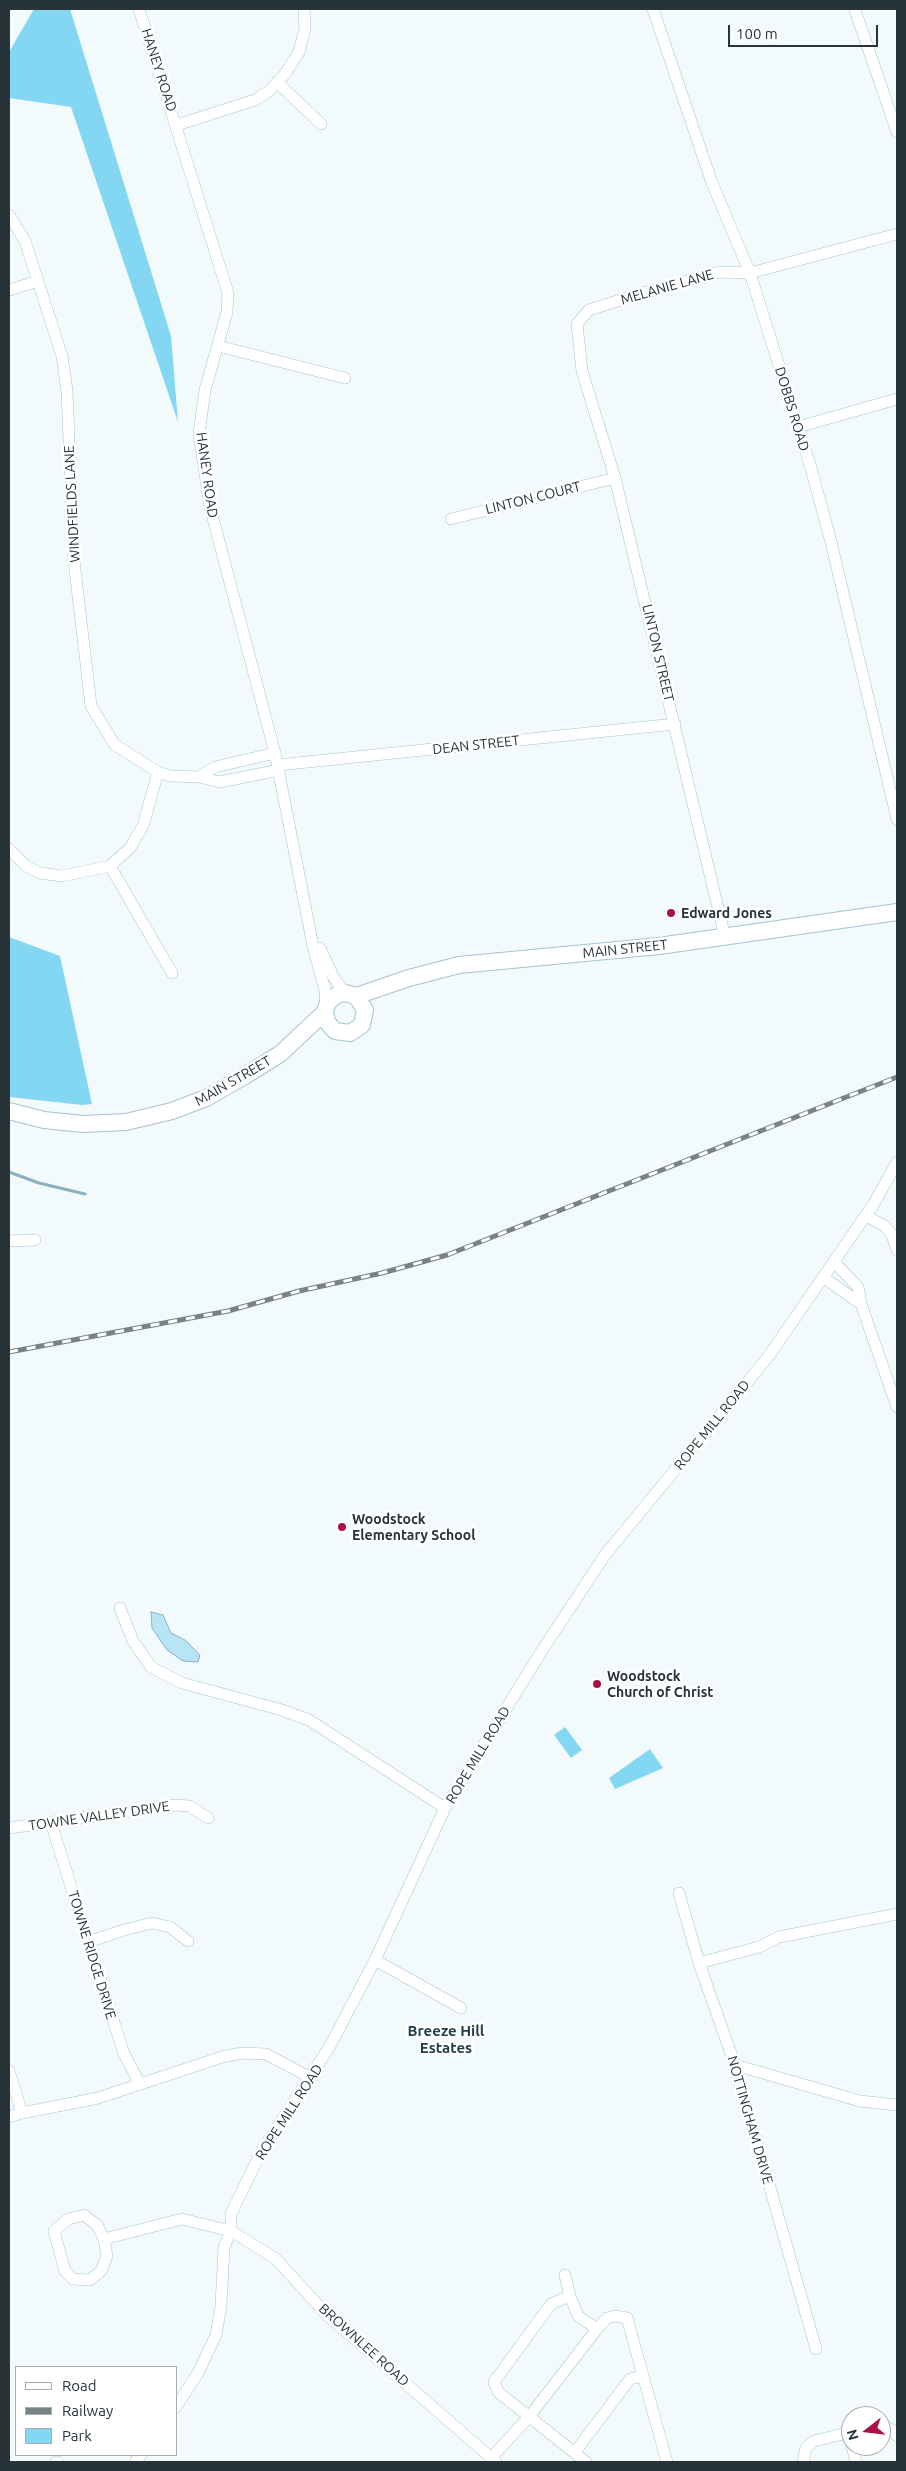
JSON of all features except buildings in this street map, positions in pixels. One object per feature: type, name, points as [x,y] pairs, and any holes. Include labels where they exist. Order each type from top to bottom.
[{"type":"main road","name":"MAIN STREET","points":[[280,1054],[326,1009],[337,995],[353,995],[475,963],[659,946],[897,912]]},
{"type":"main road","name":"MAIN STREET","points":[[9,1111],[44,1120],[82,1124],[126,1122],[149,1118],[206,1098],[280,1054],[315,1037],[338,1032],[354,1032],[364,1021],[368,1011],[377,1000],[419,977]]},
{"type":"main road","points":[[353,995],[364,1007],[364,1021]]},
{"type":"main road","points":[[326,1009],[329,1024],[338,1032]]},
{"type":"street","name":"HANEY ROAD","points":[[139,9],[177,125],[228,293],[227,312],[205,390],[199,434],[212,516],[275,753],[309,917],[313,946],[325,990],[326,1009]]},
{"type":"street","points":[[177,125],[255,100],[277,82],[299,52],[305,30],[304,9]]},
{"type":"street","name":"DOBBS ROAD","points":[[653,9],[712,183],[750,273],[798,427],[831,542],[897,819]]},
{"type":"street","points":[[856,10],[897,132]]},
{"type":"street","points":[[277,82],[321,124]]},
{"type":"street","name":"WINDFIELDS LANE","points":[[9,216],[24,241],[62,356],[67,391],[74,560],[91,706],[115,744],[158,772]]},
{"type":"street","name":"MELANIE LANE","points":[[582,371],[577,324],[589,310],[719,272],[750,273],[897,234]]},
{"type":"street","points":[[9,290],[38,281]]},
{"type":"street","points":[[218,346],[345,378]]},
{"type":"street","name":"LINTON STREET","points":[[582,371],[615,478],[725,937]]},
{"type":"street","points":[[798,427],[897,399]]},
{"type":"street","name":"LINTON COURT","points":[[451,518],[615,478]]},
{"type":"street","name":"DEAN STREET","points":[[199,776],[220,782],[278,768],[675,724]]},
{"type":"street","points":[[9,849],[26,866],[40,873],[62,876],[110,866],[130,848],[143,826],[158,772],[170,776],[199,776],[215,767],[275,753]]},
{"type":"street","points":[[110,866],[172,973]]},
{"type":"street","name":"HANEY ROAD","points":[[309,917],[333,976],[341,988],[353,995]]},
{"type":"street","name":"ROPE MILL ROAD","points":[[178,2404],[198,2373],[216,2335],[221,2306],[224,2247],[231,2231],[231,2214],[261,2152],[311,2078],[330,2046],[375,1960],[445,1808],[541,1652],[605,1555],[768,1357],[866,1216],[897,1162]]},
{"type":"street","points":[[866,1216],[885,1226],[892,1235],[897,1250]]},
{"type":"street","points":[[9,1241],[35,1240]]},
{"type":"street","points":[[834,1262],[858,1287],[861,1304],[897,1407]]},
{"type":"street","points":[[823,1278],[861,1304]]},
{"type":"street","points":[[120,1608],[132,1641],[151,1667],[182,1682],[282,1710],[309,1720],[445,1808]]},
{"type":"street","name":"TOWNE VALLEY DRIVE","points":[[13,1828],[176,1805],[189,1806],[208,1818]]},
{"type":"street","name":"TOWNE RIDGE DRIVE","points":[[51,1823],[124,2054],[140,2084]]},
{"type":"street","name":"NOTTINGHAM DRIVE","points":[[679,1894],[699,1962],[735,2065],[816,2349]]},
{"type":"street","points":[[699,1962],[759,1947],[779,1937],[897,1914]]},
{"type":"street","points":[[88,1942],[152,1923],[170,1927],[188,1941]]},
{"type":"street","points":[[375,1960],[461,2008]]},
{"type":"street","points":[[9,2117],[98,2098],[222,2057],[252,2053],[266,2054],[311,2078]]},
{"type":"street","points":[[735,2065],[860,2101],[897,2104]]},
{"type":"street","points":[[9,2071],[22,2113]]},
{"type":"street","points":[[84,2215],[97,2225],[104,2239],[107,2256],[101,2271],[90,2280],[73,2279],[65,2272],[54,2231],[68,2219],[84,2215]]},
{"type":"street","name":"BROWNLEE ROAD","points":[[104,2239],[182,2219],[231,2231],[276,2259],[328,2316],[494,2460]]},
{"type":"street","points":[[565,2276],[578,2316],[597,2329]]},
{"type":"street","points":[[570,2296],[551,2304],[494,2382],[498,2392],[586,2462]]},
{"type":"street","points":[[494,2460],[597,2329],[607,2318],[615,2316],[627,2318],[666,2462]]},
{"type":"street","points":[[575,2452],[630,2379],[643,2376]]},
{"type":"street","points":[[803,2462],[806,2448],[814,2441],[841,2436]]},
{"type":"green space","points":[[34,9],[70,9],[171,336],[178,422],[71,107],[9,98],[9,52]]},
{"type":"green space","points":[[9,937],[60,956],[92,1104],[82,1105],[9,1097]]},
{"type":"green space","points":[[565,1727],[582,1750],[571,1758],[554,1735]]},
{"type":"green space","points":[[650,1749],[663,1768],[615,1789],[609,1778]]},
{"type":"shaded area","points":[[151,1612],[163,1615],[171,1633],[185,1640],[200,1655],[198,1662],[183,1661],[167,1650],[152,1628]]},
{"type":"waterway","points":[[9,1172],[39,1183],[85,1194]]},
{"type":"railway","points":[[9,1352],[228,1311],[299,1291],[382,1273],[447,1255],[897,1077]]},
{"type":"place","name":"Edward Jones","points":[[671,913]]},
{"type":"place","name":"Woodstock Elementary School","points":[[342,1527]]},
{"type":"place","name":"Woodstock Church of Christ","points":[[597,1684]]},
{"type":"district","name":"Breeze Hill Estates","points":[[446,2040]]}]
